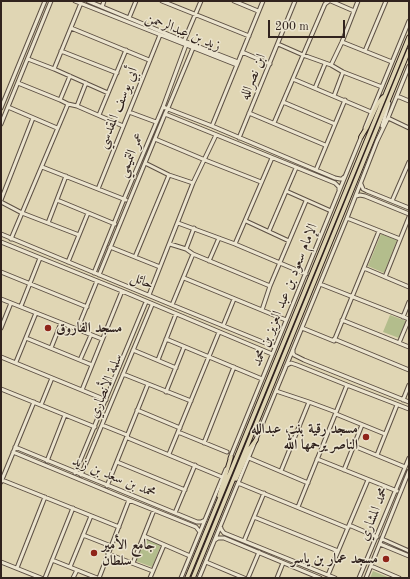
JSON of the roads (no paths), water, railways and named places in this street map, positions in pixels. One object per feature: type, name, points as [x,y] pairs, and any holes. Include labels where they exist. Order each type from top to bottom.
[{"type":"main road","name":"الإمام سعود بن عبد العزيز بن محمد","points":[[187,578],[409,37]]},
{"type":"main road","name":"الإمام سعود بن عبد العزيز بن محمد","points":[[193,578],[409,50]]},
{"type":"main road","points":[[361,137],[378,103],[385,94]]},
{"type":"main road","points":[[229,491],[238,476],[250,448],[256,440]]},
{"type":"main road","points":[[217,506],[231,457]]},
{"type":"street","points":[[1,108],[45,1]]},
{"type":"street","points":[[1,124],[52,1]]},
{"type":"street","name":"زيد بن عبدالرحمن","points":[[75,1],[186,46],[238,64]]},
{"type":"street","name":"زيد بن عبدالرحمن","points":[[88,1],[238,64]]},
{"type":"street","points":[[102,7],[104,1]]},
{"type":"street","points":[[129,18],[136,1]]},
{"type":"street","points":[[162,1],[249,36]]},
{"type":"street","points":[[184,41],[201,1]]},
{"type":"street","points":[[234,1],[258,11]]},
{"type":"street","points":[[212,126],[263,1]]},
{"type":"street","name":"ابن نصرالله","points":[[239,138],[295,1]]},
{"type":"street","points":[[274,123],[325,4],[330,1],[354,11]]},
{"type":"street","points":[[331,65],[358,1]]},
{"type":"street","points":[[365,51],[386,1]]},
{"type":"street","points":[[54,69],[81,3]]},
{"type":"street","name":"الإمام سعود بن عبد العزيز بن محمد","points":[[182,578],[275,346],[306,274],[409,21]]},
{"type":"street","points":[[71,28],[149,60]]},
{"type":"street","name":"أبي يوسف المقدسي","points":[[98,189],[160,35]]},
{"type":"street","points":[[342,42],[392,62]]},
{"type":"street","points":[[278,44],[382,87]]},
{"type":"street","name":"عمر التميمي","points":[[94,273],[163,107],[186,46]]},
{"type":"street","points":[[99,275],[193,48]]},
{"type":"street","points":[[61,50],[116,73]]},
{"type":"street","points":[[99,115],[126,50]]},
{"type":"street","points":[[185,50],[191,52]]},
{"type":"street","points":[[242,52],[270,64]]},
{"type":"street","points":[[28,59],[108,93]]},
{"type":"street","points":[[315,88],[325,64]]},
{"type":"street","name":"الإمام سعود بن عبد العزيز بن محمد","points":[[199,578],[361,184],[377,141],[408,72],[409,66]]},
{"type":"street","points":[[334,96],[344,72]]},
{"type":"street","points":[[60,100],[70,76]]},
{"type":"street","points":[[293,79],[371,112]]},
{"type":"street","points":[[18,83],[123,126]]},
{"type":"street","points":[[77,106],[86,83]]},
{"type":"street","points":[[377,141],[390,96]]},
{"type":"street","points":[[396,96],[409,101]]},
{"type":"street","points":[[316,170],[325,145],[345,100]]},
{"type":"street","points":[[283,102],[335,124]]},
{"type":"street","points":[[11,239],[68,104]]},
{"type":"street","points":[[8,107],[57,128]]},
{"type":"street","points":[[163,107],[340,179],[347,174]]},
{"type":"street","points":[[129,112],[156,122]]},
{"type":"street","points":[[165,114],[335,183],[339,187],[339,192]]},
{"type":"street","points":[[249,114],[325,145]]},
{"type":"street","points":[[33,118],[1,201],[22,213],[79,235]]},
{"type":"street","points":[[388,118],[409,128]]},
{"type":"street","points":[[149,296],[193,184],[216,135]]},
{"type":"street","points":[[155,139],[262,182]]},
{"type":"street","points":[[236,244],[272,158]]},
{"type":"street","points":[[392,201],[409,162]]},
{"type":"street","points":[[145,164],[193,184]]},
{"type":"street","points":[[42,167],[129,201]]},
{"type":"street","points":[[269,231],[296,168]]},
{"type":"street","points":[[135,257],[169,175]]},
{"type":"street","points":[[48,223],[66,176]]},
{"type":"street","points":[[404,176],[409,178]]},
{"type":"street","points":[[361,184],[363,189],[409,208]]},
{"type":"street","points":[[286,191],[331,211]]},
{"type":"street","points":[[365,196],[364,193],[367,191]]},
{"type":"street","points":[[355,197],[358,195],[365,196],[409,216],[385,277]]},
{"type":"street","points":[[57,200],[114,224]]},
{"type":"street","points":[[262,310],[270,286],[306,201]]},
{"type":"street","points":[[68,262],[88,213]]},
{"type":"street","points":[[347,218],[400,239]]},
{"type":"street","points":[[246,221],[289,241]]},
{"type":"street","points":[[178,223],[236,244],[306,274]]},
{"type":"street","points":[[186,249],[194,228]]},
{"type":"street","points":[[334,340],[379,231]]},
{"type":"street","name":"حائل","points":[[1,234],[149,296],[275,346]]},
{"type":"street","points":[[209,261],[219,238]]},
{"type":"street","name":"حائل","points":[[1,242],[272,354]]},
{"type":"street","points":[[170,244],[186,249],[193,254],[270,286]]},
{"type":"street","points":[[110,247],[160,268]]},
{"type":"street","points":[[172,305],[193,254]]},
{"type":"street","points":[[21,306],[40,258]]},
{"type":"street","points":[[364,268],[409,287]]},
{"type":"street","points":[[1,272],[87,307]]},
{"type":"street","points":[[184,278],[286,320]]},
{"type":"street","points":[[77,330],[97,281]]},
{"type":"street","points":[[320,284],[409,319],[399,343]]},
{"type":"street","points":[[82,390],[122,292]]},
{"type":"street","points":[[1,299],[102,339]]},
{"type":"street","points":[[224,326],[234,299]]},
{"type":"street","name":"سلمة الأنصاري","points":[[75,473],[146,302]]},
{"type":"street","points":[[403,317],[409,302]]},
{"type":"street","points":[[1,328],[11,303]]},
{"type":"street","name":"سلمة الأنصاري","points":[[81,475],[152,304]]},
{"type":"street","points":[[16,362],[36,313]]},
{"type":"street","points":[[158,360],[176,314]]},
{"type":"street","points":[[342,320],[409,347]]},
{"type":"street","points":[[51,348],[61,323]]},
{"type":"street","points":[[302,328],[409,370]]},
{"type":"street","points":[[168,454],[219,332]]},
{"type":"street","points":[[80,360],[91,335]]},
{"type":"street","points":[[26,338],[92,365]]},
{"type":"street","points":[[166,339],[262,379]]},
{"type":"street","points":[[267,352],[270,344]]},
{"type":"street","points":[[166,392],[184,347]]},
{"type":"street","points":[[293,348],[294,355],[300,359],[409,402]]},
{"type":"street","points":[[133,350],[176,368]]},
{"type":"street","points":[[1,357],[106,400]]},
{"type":"street","points":[[297,364],[295,360],[300,359]]},
{"type":"street","points":[[284,369],[291,363],[297,364],[409,409]]},
{"type":"street","points":[[204,443],[234,367]]},
{"type":"street","points":[[123,374],[191,401]]},
{"type":"street","points":[[41,405],[52,378]]},
{"type":"street","points":[[107,486],[148,384]]},
{"type":"street","points":[[298,507],[347,385]]},
{"type":"street","points":[[403,400],[409,385]]},
{"type":"street","points":[[1,389],[95,427]]},
{"type":"street","points":[[276,391],[309,402],[385,434]]},
{"type":"street","points":[[34,402],[1,481],[119,527]]},
{"type":"street","points":[[281,471],[309,402]]},
{"type":"street","points":[[377,455],[397,404]]},
{"type":"street","points":[[137,410],[180,428]]},
{"type":"street","points":[[47,461],[65,415]]},
{"type":"street","points":[[102,424],[128,435],[128,438],[222,477]]},
{"type":"street","points":[[344,470],[362,425]]},
{"type":"street","points":[[178,432],[227,452]]},
{"type":"street","points":[[354,446],[405,467]]},
{"type":"street","name":"محمد بن سعد بن زيد","points":[[15,448],[175,514],[197,522],[205,520]]},
{"type":"street","name":"محمد بن سعد بن زيد","points":[[13,452],[196,527],[200,532]]},
{"type":"street","points":[[249,458],[308,483]]},
{"type":"street","name":"محمد المشاري","points":[[359,578],[409,458]]},
{"type":"street","points":[[318,459],[400,492]]},
{"type":"street","points":[[117,462],[185,490]]},
{"type":"street","points":[[175,514],[195,465]]},
{"type":"street","points":[[78,468],[79,472],[84,470]]},
{"type":"street","name":"محمد المشاري","points":[[366,578],[409,471]]},
{"type":"street","points":[[328,575],[368,480]]},
{"type":"street","points":[[238,483],[377,537]]},
{"type":"street","points":[[244,541],[264,494]]},
{"type":"street","points":[[17,568],[45,497]]},
{"type":"street","points":[[52,560],[98,578],[129,500]]},
{"type":"street","points":[[45,578],[73,508]]},
{"type":"street","points":[[133,563],[154,510]]},
{"type":"street","points":[[70,567],[91,516]]},
{"type":"street","points":[[254,517],[338,551]]},
{"type":"street","points":[[221,526],[222,531],[227,534],[335,578]]},
{"type":"street","points":[[224,538],[223,536],[227,534]]},
{"type":"street","points":[[83,535],[111,546]]},
{"type":"street","points":[[144,536],[190,556]]},
{"type":"street","points":[[215,540],[218,538],[224,538],[320,578]]},
{"type":"street","points":[[382,539],[409,551]]},
{"type":"street","points":[[387,547],[384,544],[388,542]]},
{"type":"street","points":[[380,544],[409,556]]},
{"type":"street","points":[[150,578],[164,545]]},
{"type":"street","points":[[248,578],[259,552]]},
{"type":"street","points":[[108,554],[153,571]]},
{"type":"street","points":[[1,562],[41,578]]},
{"type":"street","points":[[206,562],[244,578]]},
{"type":"street","points":[[277,578],[283,563]]},
{"type":"street","points":[[371,566],[399,578]]},
{"type":"street","points":[[73,578],[77,570]]},
{"type":"place","name":"مسجد الفاروق","points":[[48,328]]},
{"type":"place","name":"مسجد رقية بنت عبدالله الناصر يرحمها الله","points":[[366,437]]},
{"type":"place","name":"جامع الأمير سلطان","points":[[94,553]]},
{"type":"place","name":"مسجد عمار بن ياسر","points":[[386,559]]}]
